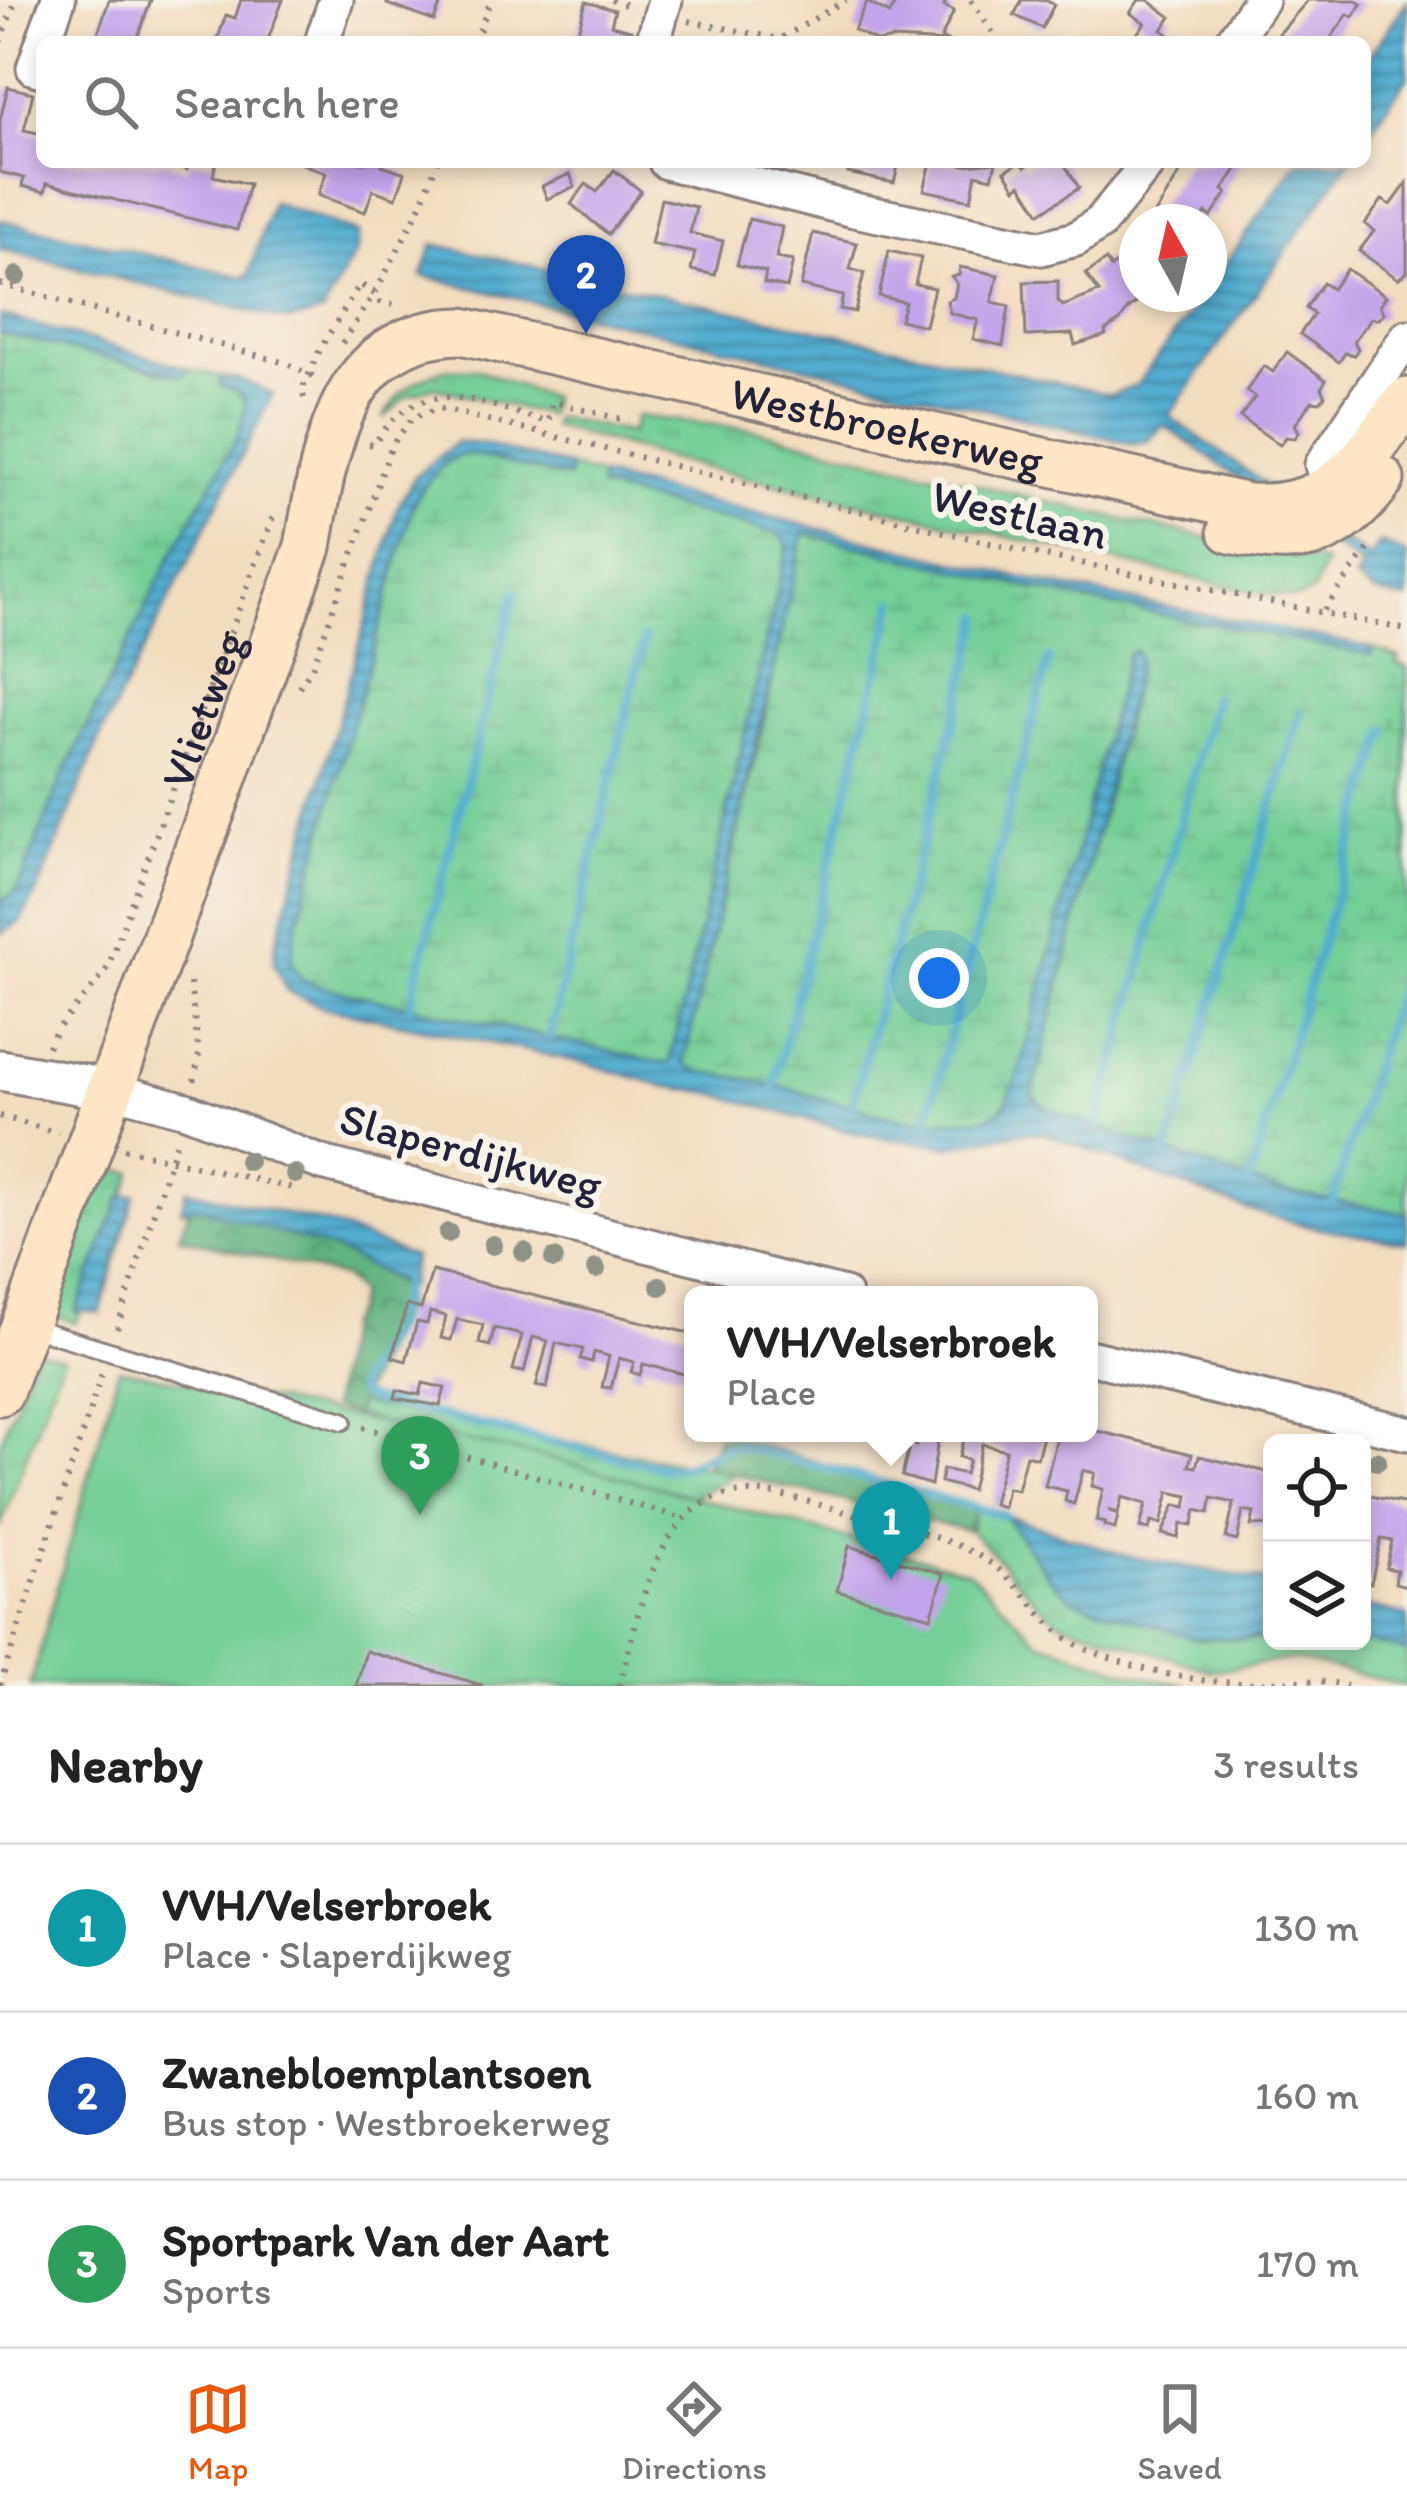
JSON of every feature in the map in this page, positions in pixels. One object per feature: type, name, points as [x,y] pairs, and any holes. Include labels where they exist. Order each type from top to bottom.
[{"type":"main road","name":"Westbroekerweg","points":[[359,392],[375,359],[403,341],[419,334],[462,332],[1225,502],[1281,508],[1323,495],[1357,468],[1407,400]]},
{"type":"main road","name":"Westbroekerweg","points":[[359,392],[416,362],[469,355],[1242,532],[1293,539],[1329,531],[1366,499],[1407,442]]},
{"type":"main road","name":"Vlietweg","points":[[0,1392],[92,1142],[95,1087],[308,547],[335,504],[359,392]]},
{"type":"street","points":[[46,36],[58,0]]},
{"type":"street","points":[[324,36],[336,0]]},
{"type":"street","points":[[1236,36],[1261,0]]},
{"type":"street","points":[[690,168],[854,210],[1041,248],[1076,239],[1100,223],[1144,168]]},
{"type":"street","points":[[1322,466],[1407,337]]},
{"type":"street","points":[[18,1071],[95,1087]]},
{"type":"street","name":"Slaperdijkweg","points":[[95,1087],[186,1110],[322,1163],[808,1286]]},
{"type":"street","points":[[1098,1359],[1407,1433]]},
{"type":"lane","points":[[25,1326],[344,1421]]},
{"type":"path","points":[[0,42],[16,0]]},
{"type":"path","points":[[477,36],[491,0]]},
{"type":"path","points":[[610,0],[659,19],[763,36]]},
{"type":"path","points":[[786,36],[846,0]]},
{"type":"path","points":[[971,0],[995,36]]},
{"type":"path","points":[[339,349],[379,286],[435,168]]},
{"type":"path","points":[[0,284],[285,363],[359,392],[399,430],[382,466],[312,668],[293,695]]},
{"type":"path","name":"Westlaan","points":[[359,392],[471,414],[1022,551],[1407,630]]},
{"type":"path","name":"Vlietweg","points":[[16,1121],[18,1071],[57,1025],[92,994],[108,968],[277,503]]},
{"type":"path","points":[[1324,610],[1378,535]]},
{"type":"path","points":[[0,1685],[186,1110],[199,1054],[190,967]]},
{"type":"path","points":[[0,1116],[307,1191]]},
{"type":"path","points":[[344,1421],[682,1518]]},
{"type":"path","points":[[620,1686],[657,1558],[682,1518],[706,1502],[747,1492],[797,1498],[960,1546],[991,1562],[1055,1629],[1084,1649],[1193,1681],[1252,1683],[1294,1678],[1347,1686]]},
{"type":"green space","points":[[0,333],[184,376],[188,368],[221,377],[219,386],[237,391],[246,403],[238,436],[62,778],[17,892],[0,903]]},
{"type":"green space","points":[[445,369],[476,369],[551,398],[547,415],[432,387],[406,397],[383,419],[408,387]]},
{"type":"green space","points":[[636,416],[751,429],[1106,516],[1325,563],[1313,592],[1296,599],[688,464],[552,426],[555,417],[631,433]]},
{"type":"green space","points":[[466,453],[568,478],[570,467],[601,476],[600,488],[779,534],[788,544],[666,1064],[317,986],[302,980],[291,962],[408,519],[430,479],[446,463]]},
{"type":"green space","points":[[807,531],[1019,586],[1370,654],[1372,648],[1399,658],[1397,664],[1407,668],[1407,1214],[1279,1191],[1048,1109],[1032,1097],[1127,714],[1138,659],[1128,655],[1021,1065],[1001,1109],[987,1118],[938,1124],[688,1068],[686,1049],[761,735],[801,540]]},
{"type":"green space","points":[[105,1168],[133,1173],[76,1323],[49,1314]]},
{"type":"green space","points":[[192,1200],[353,1256],[405,1288],[403,1309],[353,1414],[331,1408],[345,1326],[358,1293],[342,1277],[179,1237]]},
{"type":"green space","points":[[36,1350],[63,1358],[0,1527],[0,1443]]},
{"type":"green space","points":[[119,1368],[557,1460],[969,1571],[1039,1641],[1133,1674],[1189,1686],[30,1686]]},
{"type":"green space","points":[[359,1403],[735,1475],[698,1494],[655,1504],[354,1414]]},
{"type":"green space","points":[[715,1442],[749,1442],[975,1507],[970,1531],[706,1468]]},
{"type":"green space","points":[[975,1507],[1004,1515],[1051,1580],[1194,1638],[1263,1640],[1263,1650],[1371,1650],[1371,1642],[1407,1651],[1407,1686],[1294,1659],[1211,1671],[1062,1622],[970,1531]]},
{"type":"water","points":[[1407,1],[1407,78],[1371,129],[1371,54]]},
{"type":"water","points":[[1293,168],[1345,168],[1169,416],[1369,558],[1380,543],[1407,555],[1407,600],[1375,593],[1355,578],[1363,567],[1164,425],[1147,442],[1133,444],[422,276],[433,244],[1111,395],[1137,385],[1191,312],[1227,312],[1227,261]]},
{"type":"water","points":[[272,202],[358,233],[357,250],[322,313],[288,321],[0,249],[0,220],[243,277],[249,274]]},
{"type":"water","points":[[0,315],[188,368],[184,376],[0,333]]},
{"type":"water","points":[[221,377],[273,394],[103,731],[39,888],[20,922],[0,934],[0,903],[17,891],[62,778],[169,560],[238,436],[246,403],[237,391],[219,386]]},
{"type":"water","points":[[457,442],[570,467],[568,478],[466,453],[443,466],[414,501],[297,926],[291,962],[302,979],[670,1062],[788,544],[779,534],[599,488],[601,476],[1044,583],[1372,648],[1371,655],[1074,598],[804,533],[684,1063],[698,1071],[766,1083],[898,1119],[988,1118],[1005,1106],[1021,1065],[1120,683],[1128,655],[1135,650],[1139,659],[1032,1097],[1048,1109],[1279,1191],[1407,1214],[1407,1242],[1307,1226],[1246,1209],[1044,1133],[1024,1132],[951,1146],[854,1133],[712,1093],[323,1007],[287,991],[274,964],[275,947],[397,508],[416,475]]},
{"type":"water","points":[[187,1190],[328,1224],[413,1257],[409,1287],[338,1251],[195,1206],[181,1210]]},
{"type":"water","points":[[135,1195],[100,1313],[76,1311],[121,1197]]},
{"type":"water","points":[[1004,1515],[1127,1556],[1263,1580],[1263,1638],[1194,1638],[1072,1599]]},
{"type":"water","points":[[1371,1607],[1407,1616],[1407,1651],[1371,1643]]},
{"type":"building","points":[[109,0],[151,0],[138,36],[97,36]]},
{"type":"building","points":[[241,0],[283,0],[269,36],[219,36],[226,15],[235,18]]},
{"type":"building","points":[[389,0],[442,0],[434,21],[387,4]]},
{"type":"building","points":[[897,0],[946,2],[944,6],[954,11],[942,36],[866,36],[854,30],[867,2],[890,14]]},
{"type":"building","points":[[1022,0],[1047,0],[1054,5],[1042,28],[1014,15]]},
{"type":"building","points":[[1139,0],[1148,0],[1171,17],[1162,30],[1170,36],[1135,36],[1145,23],[1130,13]]},
{"type":"building","points":[[1308,0],[1361,4],[1332,36],[1277,36]]},
{"type":"building","points":[[586,2],[615,10],[611,25],[631,30],[629,36],[577,36]]},
{"type":"building","points":[[8,87],[33,93],[24,130],[36,133],[36,168],[215,168],[213,176],[249,184],[237,230],[47,183],[45,192],[22,186],[24,178],[0,172],[0,120]]},
{"type":"building","points":[[313,168],[391,168],[405,173],[396,198],[373,190],[365,212],[318,195],[326,173]]},
{"type":"building","points":[[849,168],[898,168],[894,183],[848,173]]},
{"type":"building","points":[[930,168],[994,168],[992,178],[976,174],[971,200],[924,190]]},
{"type":"building","points":[[1067,168],[1079,188],[1040,213],[1021,184],[1016,188],[1005,171]]},
{"type":"building","points":[[1183,168],[1238,168],[1223,190],[1227,193],[1220,204],[1161,204]]},
{"type":"building","points":[[614,170],[641,191],[608,234],[571,204],[586,184],[597,192]]},
{"type":"building","points":[[570,174],[575,187],[547,199],[542,186]]},
{"type":"building","points":[[1407,183],[1407,272],[1398,279],[1359,251],[1374,231],[1365,224],[1382,200],[1391,205]]},
{"type":"building","points":[[661,199],[696,207],[690,233],[723,241],[715,275],[691,270],[695,253],[651,244]]},
{"type":"building","points":[[749,219],[782,227],[776,258],[793,261],[787,288],[764,283],[766,272],[737,265]]},
{"type":"building","points":[[813,233],[857,243],[850,269],[864,273],[855,312],[840,309],[843,296],[801,286]]},
{"type":"building","points":[[889,251],[921,258],[915,284],[934,288],[925,326],[900,320],[905,302],[879,296]]},
{"type":"building","points":[[1106,260],[1111,268],[1119,262],[1119,312],[1126,312],[1120,321],[1106,335],[1075,345],[1072,334],[1026,336],[1024,282],[1058,281],[1058,301],[1063,306],[1099,292],[1086,274]]},
{"type":"building","points":[[960,267],[998,275],[992,302],[1009,306],[1003,346],[973,339],[978,320],[950,313],[947,301],[954,298],[957,283],[952,277],[959,275]]},
{"type":"building","points":[[1347,269],[1386,296],[1380,305],[1384,313],[1379,319],[1371,318],[1354,341],[1358,349],[1354,355],[1345,353],[1339,362],[1300,334],[1314,314],[1306,308],[1314,295],[1323,283],[1332,289]]},
{"type":"building","points":[[1287,352],[1326,380],[1321,388],[1325,396],[1320,402],[1312,401],[1295,424],[1299,432],[1295,438],[1286,437],[1280,445],[1240,417],[1255,397],[1246,391],[1264,366],[1273,372]]},
{"type":"building","points":[[432,1271],[684,1332],[684,1374],[643,1364],[640,1375],[631,1372],[634,1362],[619,1358],[611,1388],[602,1387],[609,1356],[594,1352],[592,1362],[580,1359],[583,1349],[556,1343],[547,1388],[536,1386],[548,1341],[533,1337],[524,1372],[513,1370],[522,1335],[494,1328],[490,1346],[479,1343],[483,1325],[457,1319],[451,1340],[441,1338],[446,1316],[430,1312],[427,1324],[417,1322],[406,1361],[392,1357],[407,1305],[421,1309]]},
{"type":"building","points":[[423,1383],[445,1388],[440,1406],[395,1398],[397,1390],[420,1395]]},
{"type":"building","points":[[1098,1431],[1192,1454],[1189,1466],[1196,1467],[1199,1456],[1263,1471],[1263,1525],[1251,1526],[1254,1513],[1243,1511],[1237,1541],[1226,1538],[1234,1503],[1212,1498],[1209,1513],[1196,1510],[1192,1526],[1181,1524],[1178,1538],[1162,1534],[1175,1505],[1186,1507],[1188,1496],[1169,1492],[1161,1524],[1151,1522],[1149,1530],[1140,1528],[1146,1504],[1122,1497],[1118,1513],[1108,1510],[1118,1515],[1115,1529],[1096,1521],[1103,1489],[1092,1486],[1095,1473],[1083,1470],[1074,1504],[1065,1501],[1067,1491],[1045,1486],[1056,1442],[1098,1442]]},
{"type":"building","points":[[917,1442],[938,1442],[931,1485],[902,1476],[910,1444],[916,1446]]},
{"type":"building","points":[[963,1442],[1041,1442],[1037,1458],[1026,1455],[1017,1490],[1007,1488],[1003,1507],[993,1504],[1006,1450],[982,1444],[971,1490],[940,1482],[943,1469],[965,1474],[969,1460],[959,1457]]},
{"type":"building","points":[[1371,1496],[1407,1504],[1406,1586],[1395,1583],[1397,1570],[1386,1568],[1392,1541],[1381,1539],[1371,1583]]},
{"type":"building","points":[[849,1546],[944,1574],[931,1617],[837,1591]]},
{"type":"building","points":[[366,1651],[482,1685],[482,1686],[356,1686]]},
{"type":"waterway","points":[[410,1005],[515,592]]},
{"type":"waterway","points":[[774,1085],[895,602]]},
{"type":"waterway","points":[[852,1107],[982,617]]},
{"type":"waterway","points":[[550,1036],[644,639]]},
{"type":"waterway","points":[[927,1121],[1049,659]]},
{"type":"waterway","points":[[1098,1124],[1215,696]]},
{"type":"waterway","points":[[1167,1152],[1301,711]]},
{"type":"waterway","points":[[1250,1179],[1386,730]]},
{"type":"waterway","points":[[1332,1202],[1407,960]]},
{"type":"waterway","points":[[403,1284],[394,1326],[359,1384],[358,1392],[365,1398],[668,1469],[737,1445],[1004,1515]]},
{"type":"place","name":"Zwanebloemplantsoen","points":[[586,334]]},
{"type":"place","name":"Sportpark Van der Aart","points":[[420,1515]]},
{"type":"place","name":"VVH/Velserbroek","points":[[891,1580]]}]
